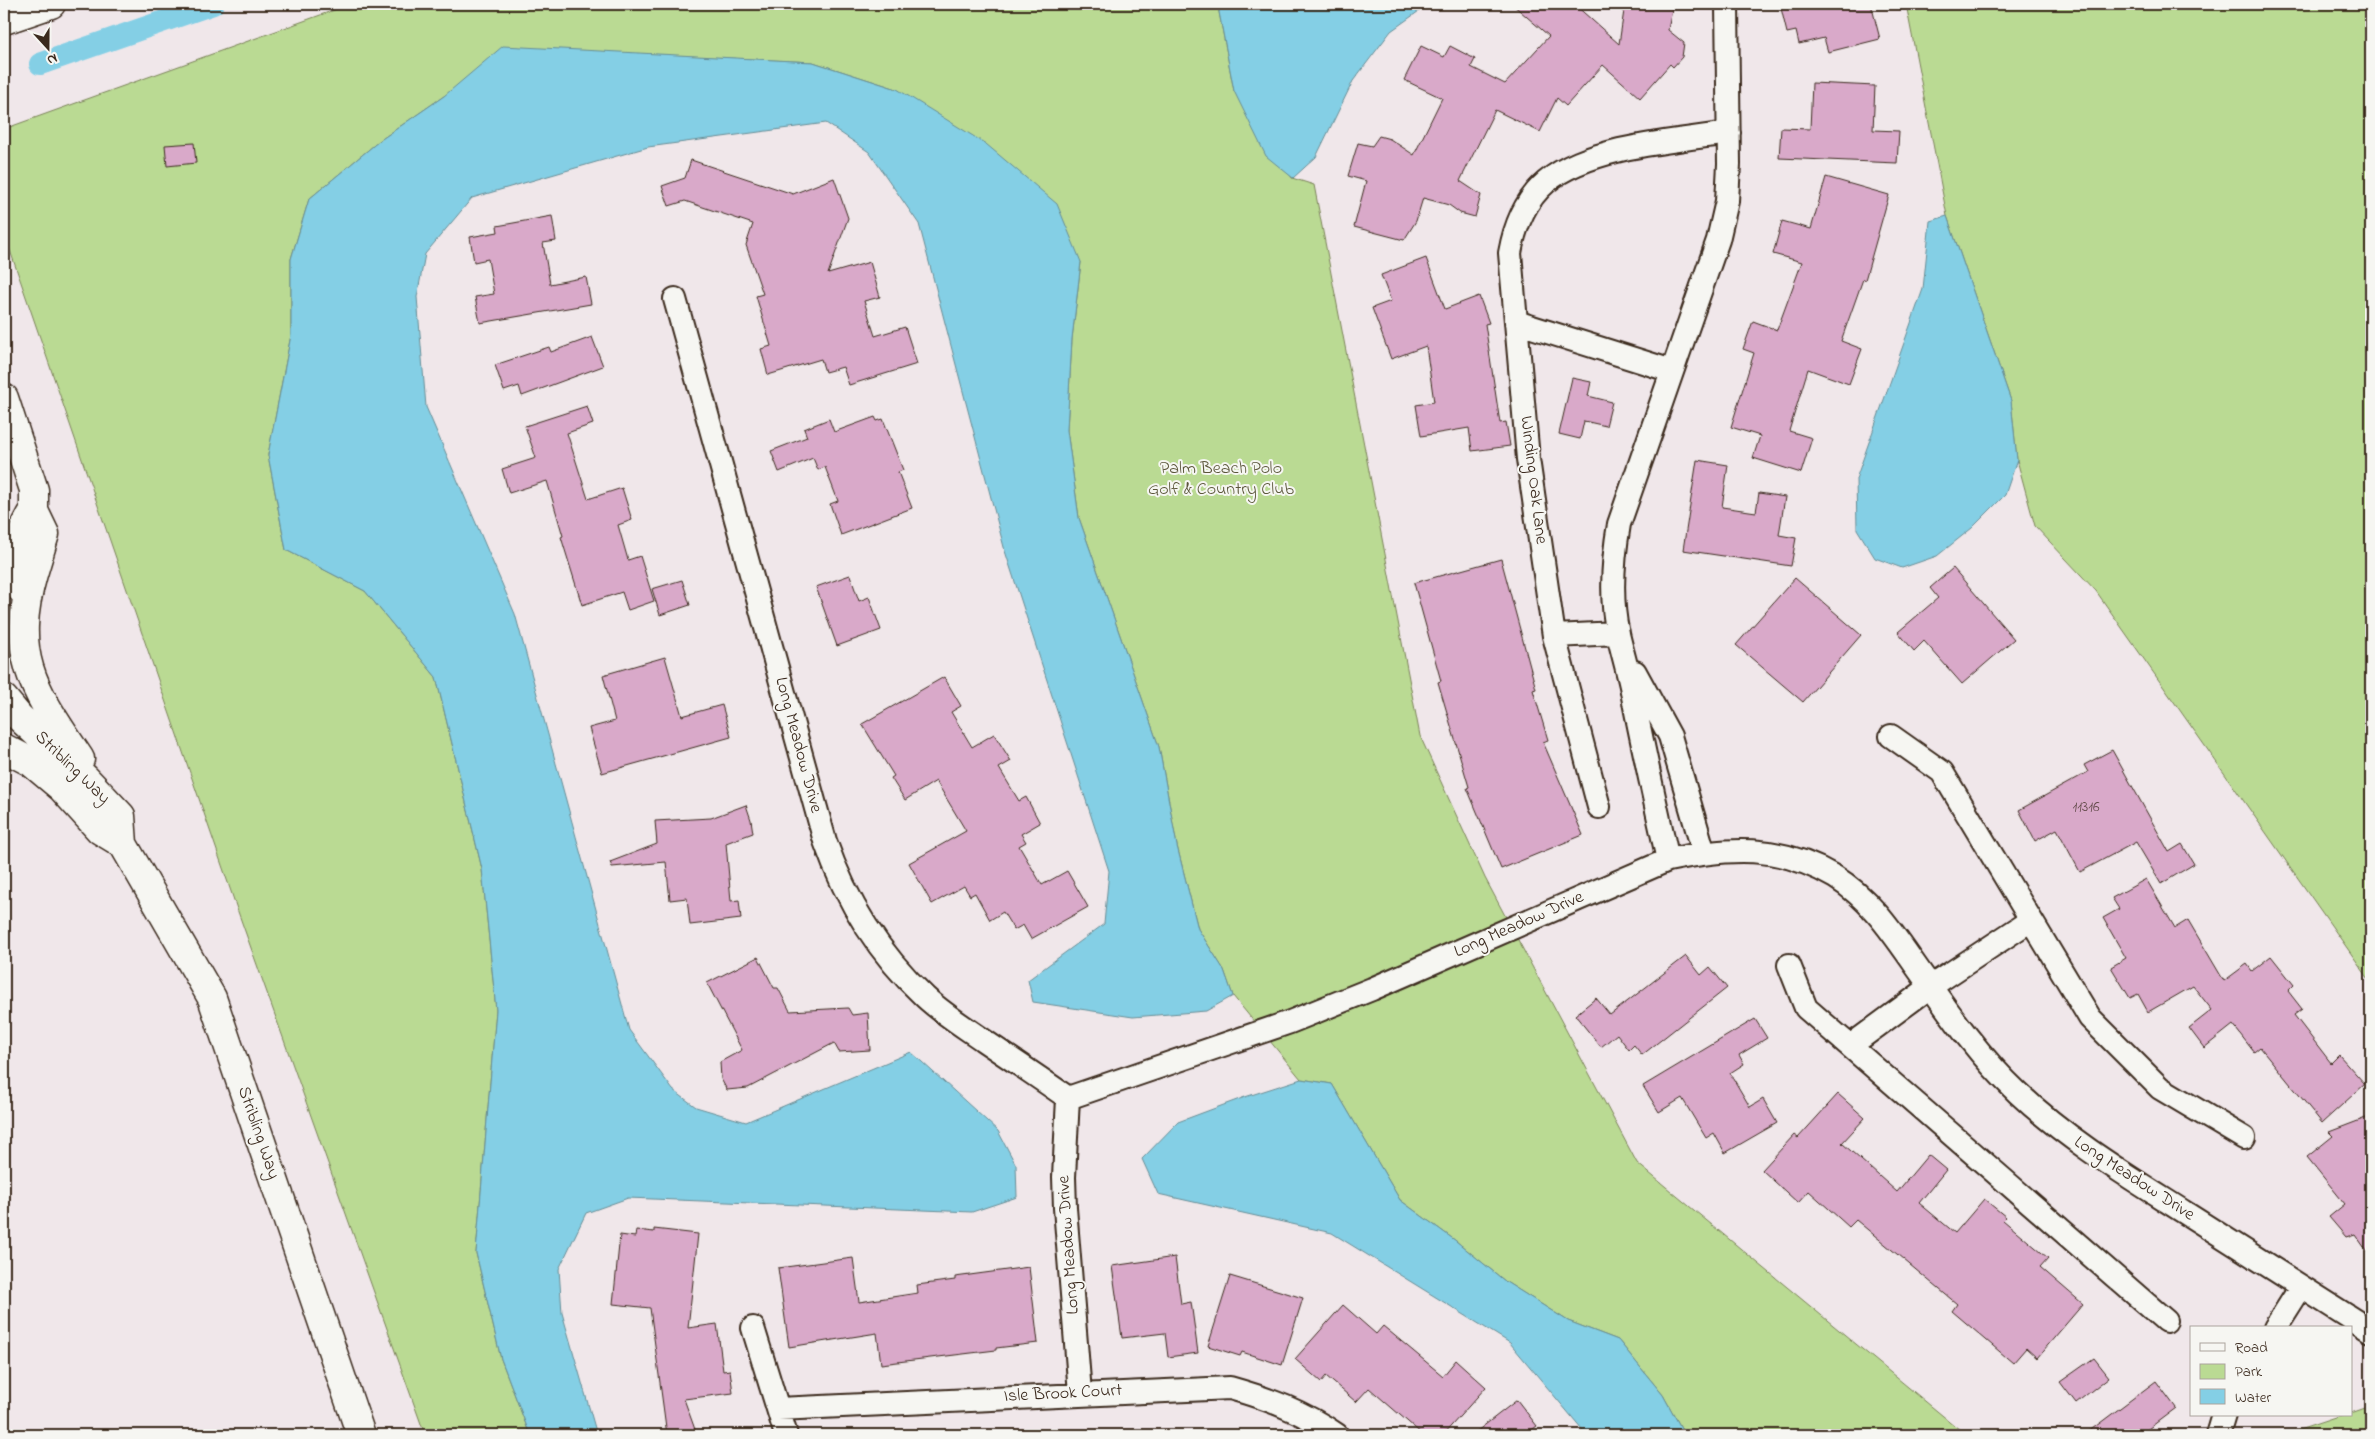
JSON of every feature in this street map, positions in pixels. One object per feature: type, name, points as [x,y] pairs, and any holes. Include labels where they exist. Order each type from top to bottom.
[{"type":"street","points":[[4,20],[51,4]]},
{"type":"street","points":[[1668,860],[1621,643],[1613,583],[1614,553],[1618,524],[1718,240],[1726,202],[1729,133],[1727,4]]},
{"type":"street","name":"Winding Oak Lane","points":[[1599,807],[1554,636],[1528,459],[1510,253],[1512,239],[1527,205],[1551,178],[1563,169],[1590,158],[1650,143],[1729,133]]},
{"type":"street","name":"Long Meadow Drive","points":[[674,299],[825,841],[849,899],[883,951],[925,997],[950,1017],[1068,1098]]},
{"type":"street","points":[[1516,322],[1672,371]]},
{"type":"street","points":[[4,398],[34,490],[34,511],[24,525],[15,557],[9,606],[4,616]]},
{"type":"street","points":[[12,574],[23,617],[26,663],[32,681],[110,804]]},
{"type":"street","points":[[1554,636],[1621,643]]},
{"type":"street","points":[[1621,643],[1670,736],[1704,852]]},
{"type":"street","name":"Stribling Way","points":[[4,698],[19,717],[46,740],[121,816],[123,844],[212,998],[361,1435]]},
{"type":"street","points":[[1890,736],[1942,772],[2090,1018],[2160,1088],[2244,1138]]},
{"type":"street","name":"Stribling Way","points":[[4,748],[31,762],[62,788],[100,830],[123,844]]},
{"type":"street","name":"Long Meadow Drive","points":[[1068,1098],[1290,1022],[1372,990],[1668,860],[1704,852],[1748,849],[1779,854],[1808,863],[1836,878],[1860,896],[1882,918],[1975,1047],[2016,1091],[2046,1118],[2093,1154],[2371,1331]]},
{"type":"street","points":[[1850,1046],[1930,987],[2031,920]]},
{"type":"street","points":[[1789,965],[1806,1008],[2166,1321]]},
{"type":"street","name":"Long Meadow Drive","points":[[1068,1098],[1064,1177],[1065,1208],[1080,1393]]},
{"type":"street","points":[[2276,1326],[2301,1287]]},
{"type":"street","points":[[753,1328],[786,1435]]},
{"type":"street","name":"Isle Brook Court","points":[[778,1409],[1080,1393],[1230,1388],[1267,1398],[1302,1414],[1337,1435]]},
{"type":"street","points":[[2218,1435],[2224,1416]]},
{"type":"green space","name":"Palm Beach Polo Golf & Country Club","points":[[351,4],[1220,4],[1219,12],[1234,91],[1292,178],[1314,185],[1420,736],[1485,878],[1637,1163],[1966,1435],[1685,1435],[1663,1395],[1618,1340],[1568,1321],[1506,1282],[1456,1241],[1400,1200],[1332,1084],[1301,1079],[1233,996],[1224,970],[1198,929],[1177,846],[1159,747],[1079,518],[1067,430],[1072,339],[1081,262],[897,89],[813,62],[643,54],[444,96],[379,141],[309,199],[291,259],[291,335],[268,455],[286,550],[365,591],[436,677],[482,869],[496,1010],[476,1253],[501,1359],[530,1435],[425,1435],[236,906],[4,233],[4,129]]},
{"type":"green space","points":[[1906,4],[2371,4],[2371,982],[2096,591],[2035,526],[2017,460],[2011,401],[1947,216]]},
{"type":"green space","points":[[2371,1406],[2371,1435],[2284,1435],[2341,1416],[2352,1416],[2352,1413]]},
{"type":"water","points":[[1220,4],[1429,4],[1391,31],[1353,81],[1316,157],[1293,178],[1266,156],[1234,91],[1219,12]]},
{"type":"water","points":[[503,46],[813,62],[897,89],[986,144],[1057,204],[1081,262],[1072,339],[1067,430],[1079,518],[1159,747],[1177,846],[1198,929],[1224,970],[1233,996],[1206,1011],[1133,1017],[1033,1002],[1028,980],[1104,924],[1109,871],[1005,551],[919,224],[869,152],[826,123],[648,147],[472,198],[425,254],[417,297],[426,407],[515,614],[629,1030],[673,1090],[696,1107],[746,1122],[911,1052],[998,1131],[1016,1165],[1017,1197],[972,1212],[628,1198],[586,1213],[559,1269],[562,1313],[597,1435],[530,1435],[501,1359],[476,1253],[496,1010],[482,869],[436,677],[365,591],[286,550],[268,455],[291,335],[291,259],[309,199],[379,141],[444,96]]},
{"type":"water","points":[[1947,216],[2011,401],[2017,460],[2005,495],[1972,528],[1937,556],[1902,568],[1875,558],[1857,529],[1856,479],[1923,289],[1930,221]]},
{"type":"water","points":[[1301,1079],[1332,1084],[1400,1200],[1456,1241],[1506,1282],[1568,1321],[1618,1340],[1663,1395],[1685,1435],[1587,1435],[1510,1343],[1332,1233],[1158,1194],[1142,1159],[1178,1122]]},
{"type":"building","points":[[1512,4],[1574,4],[1619,44],[1625,4],[1673,4],[1668,30],[1684,43],[1682,57],[1673,67],[1670,64],[1640,98],[1603,65],[1566,106],[1557,98],[1540,132],[1495,110],[1460,181],[1481,195],[1475,217],[1460,213],[1449,205],[1423,198],[1416,221],[1404,240],[1354,227],[1366,181],[1348,176],[1358,143],[1372,146],[1379,136],[1390,139],[1414,155],[1442,98],[1404,80],[1421,46],[1444,57],[1450,46],[1475,59],[1471,67],[1505,84],[1549,36]]},
{"type":"building","points":[[1780,4],[1871,4],[1880,39],[1828,52],[1824,38],[1799,44],[1796,31],[1787,33]]},
{"type":"building","points":[[1812,83],[1875,86],[1873,130],[1899,131],[1897,163],[1779,158],[1781,128],[1810,129]]},
{"type":"building","points":[[194,143],[196,163],[167,166],[165,145]]},
{"type":"building","points":[[691,160],[793,194],[834,178],[848,218],[828,274],[870,262],[880,297],[864,301],[875,336],[905,327],[917,364],[849,385],[843,367],[825,372],[821,359],[768,375],[761,349],[771,346],[756,296],[763,294],[746,245],[753,224],[685,201],[669,206],[662,186],[685,178]]},
{"type":"building","points":[[1826,177],[1889,195],[1865,280],[1863,279],[1841,341],[1862,349],[1849,384],[1808,369],[1789,431],[1812,438],[1801,473],[1753,458],[1760,436],[1731,427],[1754,353],[1743,349],[1753,321],[1777,330],[1802,262],[1773,254],[1782,221],[1811,229]]},
{"type":"building","points":[[552,216],[556,241],[543,243],[550,284],[586,277],[591,304],[480,323],[475,297],[494,294],[488,259],[474,262],[470,237],[498,232],[497,226]]},
{"type":"building","points":[[1426,258],[1445,309],[1479,296],[1489,323],[1485,324],[1500,423],[1506,422],[1510,446],[1472,451],[1469,428],[1421,436],[1416,405],[1434,402],[1426,346],[1391,359],[1372,308],[1391,301],[1381,275]]},
{"type":"building","points":[[592,337],[603,366],[522,396],[519,386],[504,391],[495,365],[549,347],[551,352]]},
{"type":"building","points":[[1572,378],[1591,382],[1588,396],[1612,402],[1606,426],[1584,421],[1580,439],[1559,434]]},
{"type":"building","points":[[587,406],[593,424],[567,433],[588,499],[622,488],[632,520],[618,525],[628,560],[640,556],[654,601],[628,610],[622,592],[582,605],[561,537],[563,536],[547,481],[509,493],[502,469],[536,458],[525,426]]},
{"type":"building","points":[[875,417],[877,421],[883,419],[903,470],[898,472],[912,508],[841,535],[830,504],[838,501],[825,467],[818,470],[813,458],[779,472],[771,451],[807,437],[804,429],[829,419],[834,432]]},
{"type":"building","points":[[1697,460],[1728,465],[1722,507],[1756,512],[1759,493],[1785,497],[1779,535],[1796,538],[1791,566],[1683,550]]},
{"type":"building","points":[[1501,559],[1536,689],[1533,690],[1548,740],[1543,742],[1583,835],[1501,869],[1467,788],[1469,787],[1438,682],[1441,681],[1414,583]]},
{"type":"building","points":[[1953,568],[2014,639],[1962,684],[1924,641],[1914,651],[1898,632],[1938,598],[1930,588]]},
{"type":"building","points":[[850,575],[859,601],[869,597],[881,630],[837,646],[816,587]]},
{"type":"building","points":[[1795,578],[1861,635],[1803,702],[1736,645]]},
{"type":"building","points":[[682,580],[690,605],[660,615],[652,589]]},
{"type":"building","points":[[665,657],[682,716],[722,705],[731,737],[602,773],[589,728],[615,721],[603,675]]},
{"type":"building","points":[[944,677],[961,706],[951,712],[972,747],[994,734],[1011,761],[999,768],[1019,801],[1026,797],[1040,823],[1021,834],[1026,842],[1019,846],[1042,885],[1067,871],[1088,907],[1031,939],[1023,925],[1014,930],[1003,912],[990,920],[975,893],[970,896],[964,886],[932,904],[909,863],[966,831],[936,781],[905,800],[891,778],[894,776],[862,724]]},
{"type":"building","points":[[2112,750],[2169,852],[2182,844],[2194,864],[2161,884],[2136,842],[2080,872],[2057,829],[2035,841],[2019,810],[2088,772],[2084,765]]},
{"type":"building","points":[[746,805],[753,833],[726,843],[731,901],[739,900],[741,919],[690,925],[687,898],[670,900],[666,862],[612,867],[610,862],[657,844],[655,821],[711,818]]},
{"type":"building","points":[[2146,879],[2175,928],[2188,920],[2224,981],[2247,964],[2252,971],[2271,956],[2294,985],[2288,991],[2302,1009],[2294,1015],[2331,1063],[2339,1055],[2365,1084],[2322,1123],[2260,1047],[2254,1052],[2233,1025],[2204,1048],[2189,1028],[2212,1010],[2193,986],[2148,1012],[2138,994],[2130,998],[2111,967],[2126,958],[2103,918],[2119,909],[2112,898]]},
{"type":"building","points":[[1686,956],[1701,975],[1710,967],[1727,988],[1642,1055],[1634,1045],[1629,1050],[1617,1034],[1601,1047],[1575,1015],[1596,998],[1610,1015]]},
{"type":"building","points":[[758,957],[774,988],[778,988],[790,1011],[848,1008],[852,1015],[868,1013],[870,1050],[839,1052],[834,1043],[748,1088],[727,1090],[721,1079],[720,1062],[742,1050],[707,983]]},
{"type":"building","points":[[1755,1019],[1767,1038],[1739,1055],[1744,1064],[1730,1073],[1750,1107],[1763,1099],[1777,1123],[1725,1153],[1714,1133],[1706,1138],[1682,1098],[1659,1112],[1643,1086]]},
{"type":"building","points":[[1838,1094],[1865,1118],[1842,1143],[1897,1192],[1928,1155],[1946,1170],[1919,1203],[1955,1233],[1984,1199],[2006,1217],[2003,1220],[2048,1258],[2040,1267],[2083,1304],[2037,1358],[2026,1348],[2013,1363],[1952,1311],[1957,1304],[1856,1220],[1849,1227],[1809,1191],[1798,1203],[1762,1170],[1794,1135],[1798,1138]]},
{"type":"building","points":[[2371,1116],[2371,1257],[2355,1234],[2346,1237],[2329,1217],[2345,1204],[2307,1157],[2333,1136],[2329,1132]]},
{"type":"building","points":[[654,1229],[698,1234],[688,1328],[717,1324],[723,1371],[730,1370],[733,1393],[684,1399],[697,1435],[667,1435],[650,1308],[613,1304],[620,1235],[635,1237],[636,1230],[654,1232]]},
{"type":"building","points":[[1175,1257],[1181,1304],[1191,1302],[1198,1353],[1168,1357],[1165,1333],[1122,1338],[1112,1266]]},
{"type":"building","points":[[853,1258],[859,1302],[918,1293],[917,1285],[955,1280],[955,1277],[1029,1267],[1038,1343],[881,1364],[877,1333],[789,1347],[778,1268]]},
{"type":"building","points":[[1230,1276],[1303,1298],[1282,1365],[1242,1352],[1240,1356],[1208,1346]]},
{"type":"building","points":[[1343,1305],[1376,1334],[1383,1326],[1443,1376],[1456,1360],[1486,1387],[1443,1435],[1423,1435],[1369,1388],[1356,1402],[1326,1376],[1321,1382],[1295,1359]]},
{"type":"building","points":[[2094,1358],[2109,1377],[2076,1403],[2060,1382]]},
{"type":"building","points":[[2156,1381],[2176,1408],[2140,1435],[2084,1435]]},
{"type":"building","points":[[1517,1400],[1537,1426],[1525,1435],[1472,1435]]},
{"type":"waterway","points":[[40,64],[213,4]]}]
